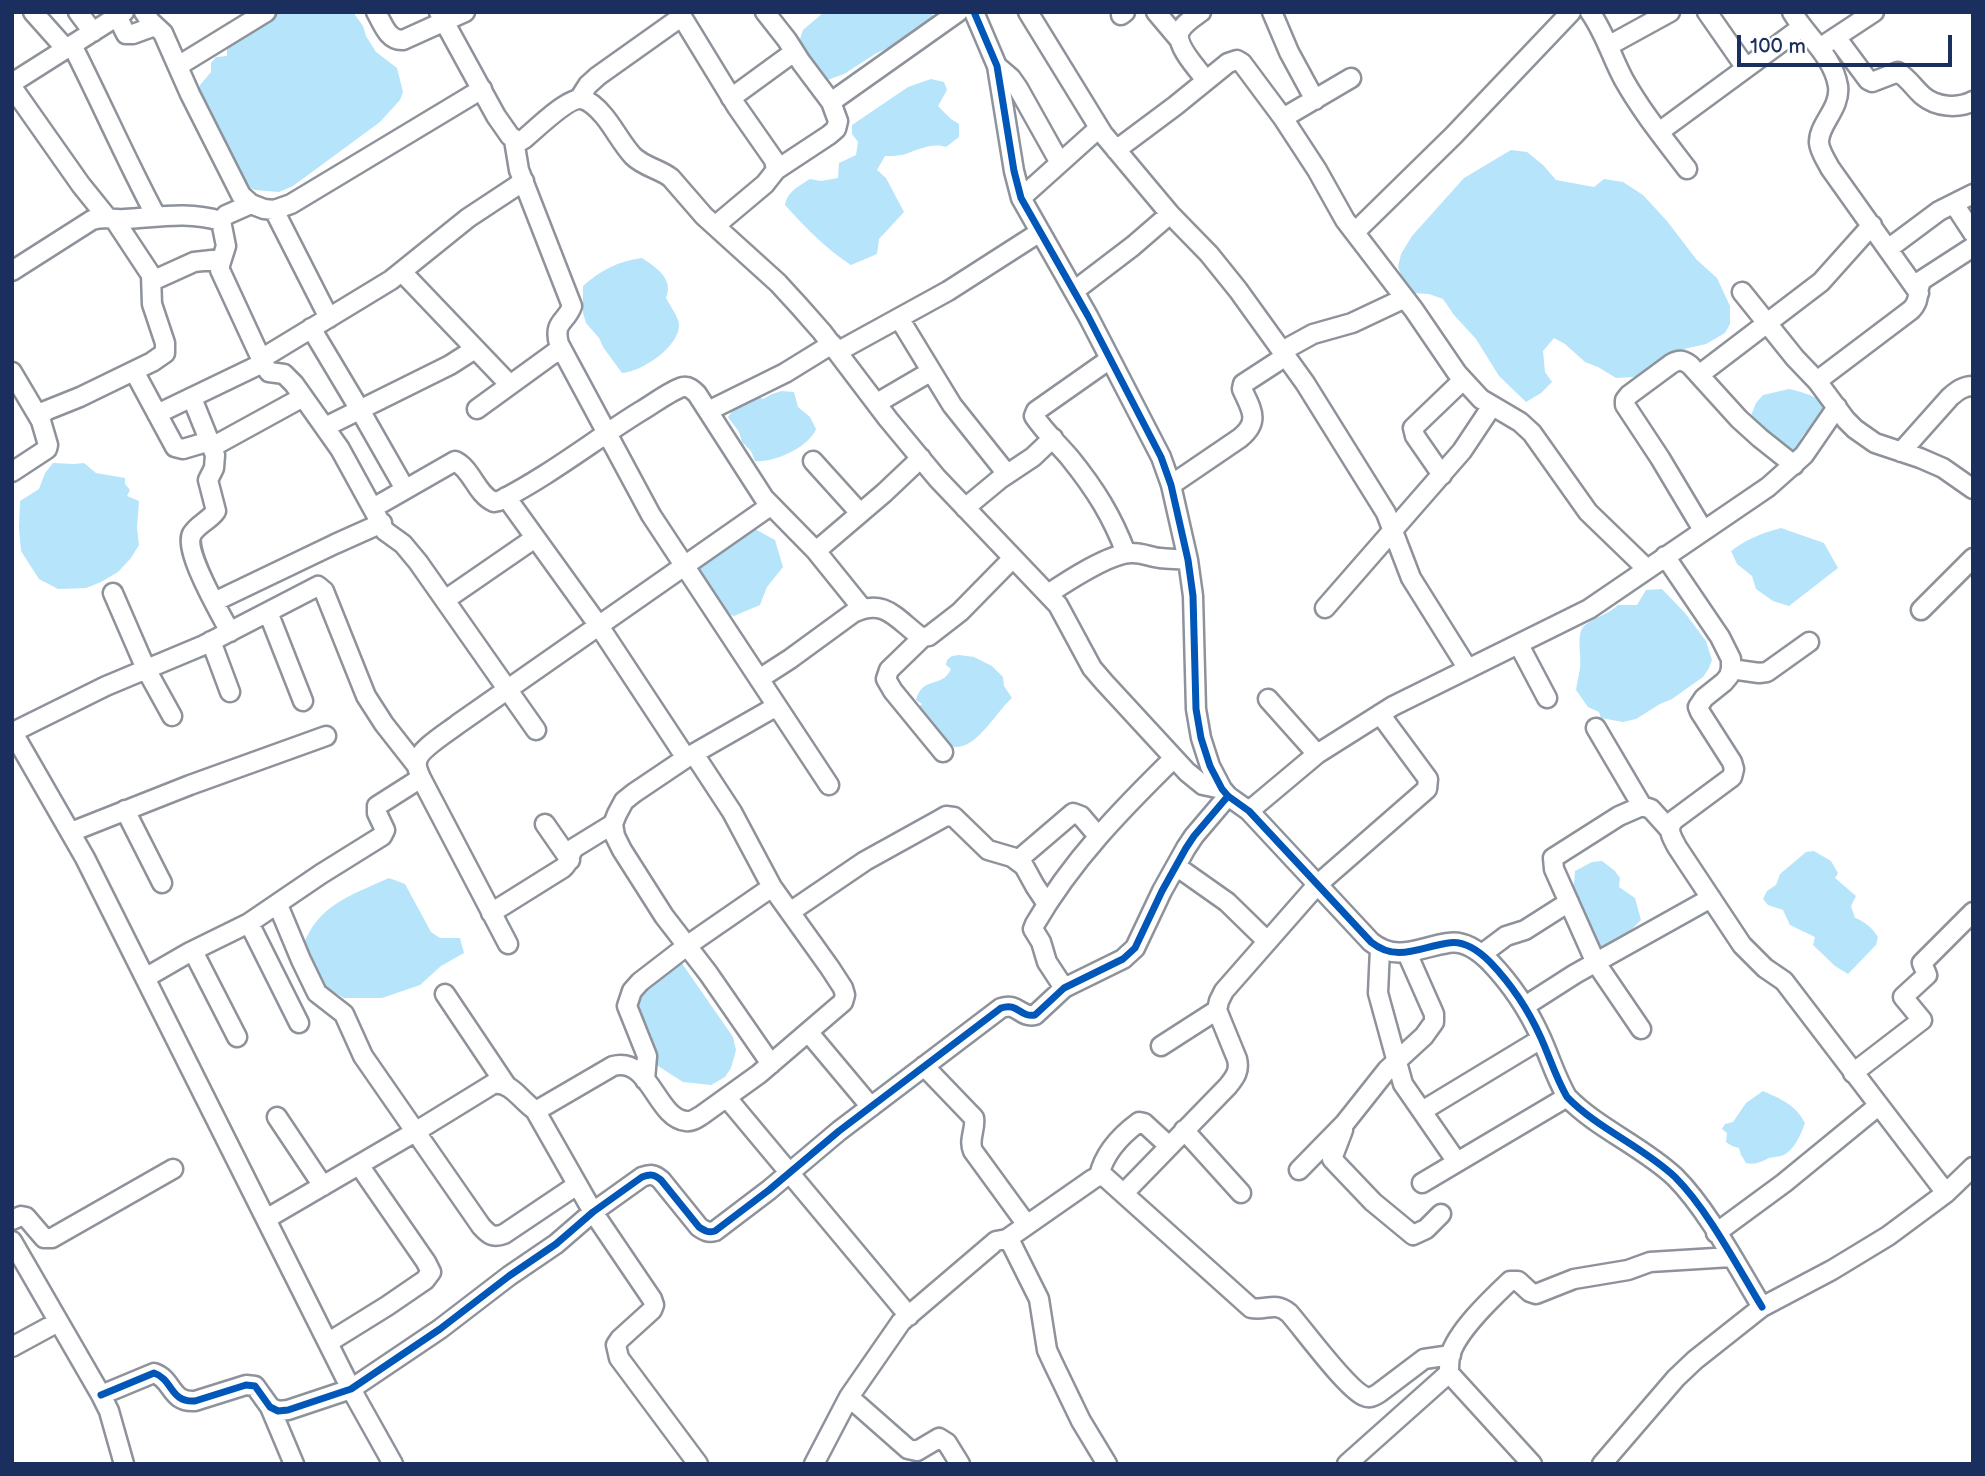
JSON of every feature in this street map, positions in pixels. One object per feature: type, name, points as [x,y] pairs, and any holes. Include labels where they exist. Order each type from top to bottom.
[{"type":"street","points":[[33,12],[69,47],[100,99],[120,147],[156,216]]},
{"type":"street","points":[[78,12],[93,32]]},
{"type":"street","points":[[178,66],[266,12]]},
{"type":"street","points":[[376,12],[389,35],[398,41],[441,17],[465,12]]},
{"type":"street","points":[[715,226],[765,184],[776,170],[836,129],[838,121],[831,103],[765,12]]},
{"type":"street","points":[[831,103],[958,12]]},
{"type":"street","points":[[974,12],[997,66],[1021,198],[1111,359],[1161,457],[1171,485],[1194,596],[1196,709],[1210,766],[1225,792]]},
{"type":"street","points":[[1028,12],[1099,128],[1170,214],[1209,254],[1305,383],[1386,513],[1411,578],[1468,669]]},
{"type":"street","points":[[1156,12],[1178,38],[1206,80]]},
{"type":"street","points":[[1178,38],[1184,26],[1201,12]]},
{"type":"street","points":[[1272,12],[1289,52],[1315,100]]},
{"type":"street","points":[[1355,232],[1454,135],[1571,12]]},
{"type":"street","points":[[1590,12],[1635,100],[1687,169]]},
{"type":"street","points":[[1608,46],[1670,12]]},
{"type":"street","points":[[1707,12],[1746,68]]},
{"type":"street","points":[[1820,48],[1874,12]]},
{"type":"street","points":[[41,421],[42,414],[50,408],[80,397],[162,356],[166,349],[152,304],[152,281],[148,269],[110,218],[81,186],[12,85],[118,14],[125,32],[129,35],[150,19],[163,33],[237,189],[251,204],[274,210],[290,204],[482,89]]},
{"type":"street","points":[[514,140],[519,142],[524,139],[563,107],[579,99],[598,76],[680,15],[731,98],[774,160],[776,170]]},
{"type":"street","points":[[441,17],[496,116],[514,140],[516,159],[572,306],[557,327],[556,334],[561,348],[651,515],[829,785]]},
{"type":"street","points":[[1659,132],[1746,68],[1797,19],[1830,62],[1834,73],[1838,95],[1836,105],[1820,136],[1821,151],[1830,168],[1919,293]]},
{"type":"street","points":[[1836,37],[1872,82],[1898,72],[1929,100],[1962,107],[1973,101]]},
{"type":"street","points":[[731,98],[794,52]]},
{"type":"street","points":[[1116,150],[1228,62],[1237,60],[1242,63],[1283,118],[1345,220],[1463,380],[1481,399],[1520,422],[1532,433],[1588,512],[1647,569]]},
{"type":"street","points":[[997,66],[1018,88],[1060,163]]},
{"type":"street","points":[[1283,118],[1351,78]]},
{"type":"street","points":[[579,99],[585,100],[603,115],[639,161],[671,178],[704,216],[778,283],[808,315],[921,458],[1058,606],[1092,668],[1187,772],[1203,785],[1225,792],[1249,811],[1380,949],[1407,953],[1451,942],[1468,946],[1482,954],[1506,979],[1525,1006],[1567,1097],[1578,1109],[1658,1163],[1675,1178],[1716,1233],[1762,1307]]},
{"type":"street","points":[[1021,198],[1099,128]]},
{"type":"street","points":[[157,414],[262,361],[402,272],[468,218],[524,181]]},
{"type":"street","points":[[1888,249],[1939,211],[1973,194]]},
{"type":"street","points":[[221,221],[226,215],[251,204]]},
{"type":"street","points":[[1954,204],[1973,233]]},
{"type":"street","points":[[274,210],[328,318]]},
{"type":"street","points":[[1074,291],[1170,214]]},
{"type":"street","points":[[12,271],[92,220],[198,215],[221,221]]},
{"type":"street","points":[[221,221],[226,246],[220,270],[262,361],[269,372],[284,374],[303,397],[340,449],[385,531],[410,551],[536,730]]},
{"type":"street","points":[[1699,375],[1821,282],[1872,225]]},
{"type":"street","points":[[708,411],[899,318],[948,291],[1040,232]]},
{"type":"street","points":[[1817,381],[1911,310],[1919,301],[1920,284],[1923,280],[1973,247]]},
{"type":"street","points":[[152,281],[194,262],[221,259]]},
{"type":"street","points":[[402,272],[510,385]]},
{"type":"street","points":[[1742,292],[1855,429],[1875,443],[1943,468],[1973,489]]},
{"type":"street","points":[[1171,485],[1250,429],[1253,419],[1242,388],[1245,381],[1313,334],[1352,323],[1405,298]]},
{"type":"street","points":[[899,318],[960,417],[1007,474]]},
{"type":"street","points":[[311,328],[405,489]]},
{"type":"street","points":[[477,409],[561,348]]},
{"type":"street","points":[[325,427],[450,365],[475,349]]},
{"type":"street","points":[[1111,359],[1034,413],[1036,419],[1100,498],[1115,524],[1126,553]]},
{"type":"street","points":[[1703,530],[1625,405],[1629,396],[1677,360],[1683,360],[1690,365],[1739,419],[1794,465]]},
{"type":"street","points":[[134,370],[173,443],[179,449],[211,444],[303,397]]},
{"type":"street","points":[[12,372],[41,421],[48,444],[47,449],[12,472]]},
{"type":"street","points":[[877,403],[930,372]]},
{"type":"street","points":[[1442,475],[1415,436],[1413,428],[1463,380]]},
{"type":"street","points":[[1901,453],[1950,397],[1966,386],[1973,386]]},
{"type":"street","points":[[214,602],[335,544],[377,516],[405,489],[455,461],[463,466],[489,500],[494,502],[682,387],[692,389],[770,506],[816,551],[862,608]]},
{"type":"street","points":[[192,398],[211,444],[215,463],[208,480],[216,511],[193,532],[190,544],[192,555],[230,632]]},
{"type":"street","points":[[1325,608],[1468,444],[1492,406]]},
{"type":"street","points":[[1249,811],[1317,754],[1380,713],[1589,609],[1768,487],[1804,455],[1837,407]]},
{"type":"street","points":[[965,508],[1033,457],[1053,438]]},
{"type":"street","points":[[816,551],[921,458]]},
{"type":"street","points":[[813,461],[860,513]]},
{"type":"street","points":[[506,497],[732,812],[772,887],[830,968],[845,995],[836,1010],[771,1064],[702,1115],[686,1121],[671,1112],[630,1066],[622,1064],[612,1066],[535,1110]]},
{"type":"street","points":[[419,772],[417,759],[424,750],[770,506]]},
{"type":"street","points":[[445,600],[535,538]]},
{"type":"street","points":[[1048,594],[1113,557],[1126,553],[1188,560]]},
{"type":"street","points":[[1665,556],[1720,637],[1731,659],[1731,669],[1724,682],[1704,698],[1698,707],[1732,762],[1734,774],[1674,820],[1670,834],[1742,944],[1765,968],[1784,981],[1946,1193]]},
{"type":"street","points":[[943,752],[893,691],[886,679],[889,670],[923,637],[935,633],[960,612],[1013,558]]},
{"type":"street","points":[[1921,610],[1973,558]]},
{"type":"street","points":[[393,1464],[351,1389],[71,832],[13,731],[106,686],[230,632],[315,587],[322,587],[366,696],[419,772],[508,944]]},
{"type":"street","points":[[113,593],[146,669],[172,716]]},
{"type":"street","points":[[759,679],[862,608],[878,607],[888,611],[923,637]]},
{"type":"street","points":[[268,612],[303,701]]},
{"type":"street","points":[[211,641],[230,692]]},
{"type":"street","points":[[1731,669],[1767,672],[1809,642]]},
{"type":"street","points":[[1519,645],[1547,698]]},
{"type":"street","points":[[1268,699],[1317,754]]},
{"type":"street","points":[[771,1064],[688,945],[664,916],[622,850],[613,824],[624,802],[634,793],[690,756],[777,706]]},
{"type":"street","points":[[1124,1194],[1228,1086],[1236,1074],[1239,1066],[1217,1010],[1224,991],[1317,885],[1427,789],[1428,779],[1380,713]]},
{"type":"street","points":[[1596,728],[1642,806],[1651,810],[1670,828]]},
{"type":"street","points":[[71,832],[326,736]]},
{"type":"street","points":[[1064,988],[1047,962],[1041,942],[1033,929],[1047,904],[1098,836],[1174,758]]},
{"type":"street","points":[[145,978],[250,923],[382,836],[385,830],[377,813],[377,806],[419,772]]},
{"type":"street","points":[[270,1406],[278,1411],[288,1410],[351,1389],[440,1329],[556,1244],[593,1212],[649,1174],[662,1180],[699,1227],[710,1232],[715,1231],[1001,1008],[1014,1007],[1031,1016],[1035,1015],[1064,988],[1129,954],[1140,939],[1176,866],[1225,792]]},
{"type":"street","points":[[1641,1029],[1596,963],[1555,869],[1553,858],[1619,816],[1642,806]]},
{"type":"street","points":[[125,810],[162,883]]},
{"type":"street","points":[[1018,860],[1073,813],[1081,816],[1098,836]]},
{"type":"street","points":[[790,912],[856,867],[946,816],[954,817],[988,850],[1018,860],[1047,904]]},
{"type":"street","points":[[545,824],[570,860]]},
{"type":"street","points":[[492,913],[563,868],[578,845],[613,824]]},
{"type":"street","points":[[1176,866],[1227,902],[1267,941]]},
{"type":"street","points":[[645,1080],[647,1056],[629,1015],[628,998],[640,982],[688,945],[772,887]]},
{"type":"street","points":[[1525,1006],[1575,974],[1711,898]]},
{"type":"street","points":[[1482,954],[1506,936],[1525,930],[1569,902]]},
{"type":"street","points":[[278,905],[317,993],[344,1014],[363,1056],[489,1235],[497,1237],[504,1234],[577,1185]]},
{"type":"street","points":[[1853,1073],[1922,1020],[1903,997],[1927,975],[1922,964],[1973,912]]},
{"type":"street","points":[[250,923],[299,1023]]},
{"type":"street","points":[[1380,949],[1378,993],[1406,1091],[1457,1162]]},
{"type":"street","points":[[193,951],[237,1037]]},
{"type":"street","points":[[1299,1170],[1345,1123],[1378,1079],[1424,1036],[1434,1022],[1434,1014],[1407,953]]},
{"type":"street","points":[[445,994],[506,1085],[535,1110],[593,1212],[654,1304],[652,1310],[616,1345],[619,1358],[698,1464]]},
{"type":"street","points":[[1161,1046],[1217,1010]]},
{"type":"street","points":[[808,1033],[871,1107]]},
{"type":"street","points":[[1422,1111],[1541,1039]]},
{"type":"street","points":[[924,1066],[974,1118],[971,1146],[973,1152],[1027,1225]]},
{"type":"street","points":[[267,1219],[485,1088],[500,1083],[506,1085]]},
{"type":"street","points":[[1422,1183],[1567,1097]]},
{"type":"street","points":[[727,1098],[909,1316]]},
{"type":"street","points":[[1716,1233],[1784,1183],[1878,1106]]},
{"type":"street","points":[[278,1117],[323,1186]]},
{"type":"street","points":[[814,1464],[849,1397],[901,1322],[996,1241],[1007,1239],[1099,1176],[1108,1153],[1139,1122],[1144,1123],[1169,1146]]},
{"type":"street","points":[[1345,1123],[1332,1159],[1373,1202],[1413,1235],[1426,1229],[1441,1214]]},
{"type":"street","points":[[1184,1130],[1241,1192]]},
{"type":"street","points":[[329,1342],[425,1280],[431,1272],[359,1165]]},
{"type":"street","points":[[1602,1464],[1676,1378],[1762,1307],[1832,1270],[1888,1236],[1946,1193],[1973,1167]]},
{"type":"street","points":[[12,1220],[26,1217],[44,1238],[52,1238],[173,1169]]},
{"type":"street","points":[[1099,1176],[1105,1177],[1251,1308],[1275,1306],[1289,1312],[1340,1374],[1362,1395],[1372,1397],[1379,1393],[1424,1359],[1450,1364],[1532,1464]]},
{"type":"street","points":[[1007,1239],[1040,1299],[1047,1350],[1081,1421],[1107,1464]]},
{"type":"street","points":[[12,1241],[109,1410],[124,1464]]},
{"type":"street","points":[[1347,1464],[1450,1364],[1463,1332],[1510,1281],[1518,1281],[1536,1294],[1574,1279],[1650,1262],[1731,1257]]},
{"type":"street","points":[[12,1347],[58,1322]]},
{"type":"street","points":[[101,1395],[154,1373],[163,1377],[176,1396],[187,1402],[251,1384],[260,1390],[270,1406],[294,1464]]},
{"type":"street","points":[[849,1397],[908,1449],[917,1451],[939,1438],[947,1443],[960,1464]]},
{"type":"water","points":[[278,12],[353,12],[376,52],[397,68],[403,92],[400,100],[380,122],[293,186],[279,192],[255,190],[240,183],[197,96],[200,85],[211,72],[211,63],[216,57],[227,56],[227,43]]},
{"type":"water","points":[[824,12],[932,12],[934,18],[844,74],[822,82],[798,45],[803,30]]},
{"type":"water","points":[[931,79],[944,82],[947,90],[938,106],[959,124],[959,137],[946,147],[929,146],[902,155],[885,156],[877,170],[886,178],[904,212],[879,239],[877,254],[851,265],[808,229],[785,205],[786,200],[794,190],[810,179],[821,181],[838,178],[839,163],[856,155],[858,142],[852,134],[852,125],[908,87]]},
{"type":"water","points":[[1511,150],[1527,152],[1556,180],[1594,187],[1604,179],[1623,182],[1643,195],[1696,259],[1717,278],[1730,306],[1730,324],[1725,333],[1706,344],[1671,352],[1663,361],[1634,377],[1616,378],[1585,362],[1554,338],[1543,351],[1545,372],[1552,382],[1526,402],[1499,376],[1476,339],[1443,299],[1429,294],[1413,293],[1403,280],[1398,267],[1401,254],[1412,236],[1464,178]]},
{"type":"water","points":[[642,258],[666,280],[666,298],[676,314],[678,333],[658,357],[630,372],[622,373],[586,323],[583,313],[583,286],[610,267]]},
{"type":"water","points":[[1789,389],[1814,397],[1823,410],[1794,452],[1786,454],[1750,418],[1756,403],[1763,395]]},
{"type":"water","points":[[782,391],[794,392],[798,407],[810,417],[816,429],[799,448],[772,459],[755,461],[728,417],[739,402],[755,395],[763,399]]},
{"type":"water","points":[[53,463],[84,463],[96,473],[125,478],[125,484],[130,490],[127,496],[139,501],[139,545],[118,572],[86,588],[58,589],[39,579],[21,551],[20,501],[39,489],[45,473]]},
{"type":"water","points":[[1781,528],[1824,543],[1838,568],[1789,606],[1773,601],[1756,589],[1752,576],[1737,564],[1731,551],[1755,537]]},
{"type":"water","points":[[755,529],[775,540],[783,567],[767,587],[760,605],[734,616],[720,611],[693,567],[747,530]]},
{"type":"water","points":[[1662,589],[1706,641],[1712,660],[1709,668],[1703,677],[1672,699],[1636,719],[1623,722],[1601,718],[1599,712],[1588,707],[1576,690],[1580,668],[1580,633],[1589,622],[1618,605],[1637,605],[1646,590]]},
{"type":"water","points":[[959,655],[974,657],[992,666],[1003,677],[1004,686],[1012,698],[973,740],[964,746],[955,747],[945,743],[933,732],[917,708],[922,704],[916,700],[923,687],[947,675],[951,669],[946,665],[947,660]]},
{"type":"water","points":[[1814,851],[1831,861],[1838,873],[1835,878],[1856,896],[1851,906],[1855,918],[1862,921],[1878,937],[1876,945],[1848,974],[1835,966],[1813,945],[1815,937],[1790,925],[1783,910],[1768,905],[1763,899],[1767,891],[1776,885],[1780,874],[1806,852]]},
{"type":"water","points":[[1602,861],[1620,878],[1619,887],[1635,898],[1641,920],[1628,933],[1600,947],[1591,941],[1570,887],[1574,884],[1575,871],[1592,862]]},
{"type":"water","points":[[389,878],[405,884],[431,932],[440,938],[460,938],[464,953],[441,966],[420,985],[382,998],[344,998],[324,986],[315,974],[303,946],[309,932],[327,911],[349,896]]},
{"type":"water","points":[[674,962],[681,962],[733,1037],[736,1050],[731,1068],[725,1077],[711,1085],[683,1082],[655,1064],[633,1004],[638,990]]},
{"type":"water","points":[[1763,1091],[1793,1107],[1805,1123],[1796,1142],[1786,1154],[1758,1163],[1746,1163],[1739,1148],[1726,1142],[1727,1133],[1722,1129],[1725,1124],[1733,1122],[1746,1103]]},
{"type":"cycle path","points":[[974,12],[997,66],[1021,198],[1088,316],[1161,457],[1171,485],[1193,596],[1196,709],[1210,766],[1222,789],[1249,811],[1371,942],[1390,952],[1399,953],[1460,943],[1476,950],[1490,962],[1531,1017],[1567,1097],[1592,1119],[1649,1156],[1675,1177],[1699,1205],[1762,1307]]},
{"type":"cycle path","points":[[101,1395],[154,1373],[165,1380],[176,1395],[187,1401],[246,1385],[255,1386],[270,1407],[278,1411],[351,1389],[440,1329],[556,1244],[593,1212],[645,1176],[659,1178],[699,1227],[710,1232],[715,1231],[839,1131],[1001,1008],[1011,1007],[1035,1015],[1064,988],[1123,959],[1135,948],[1186,848],[1228,796]]}]
